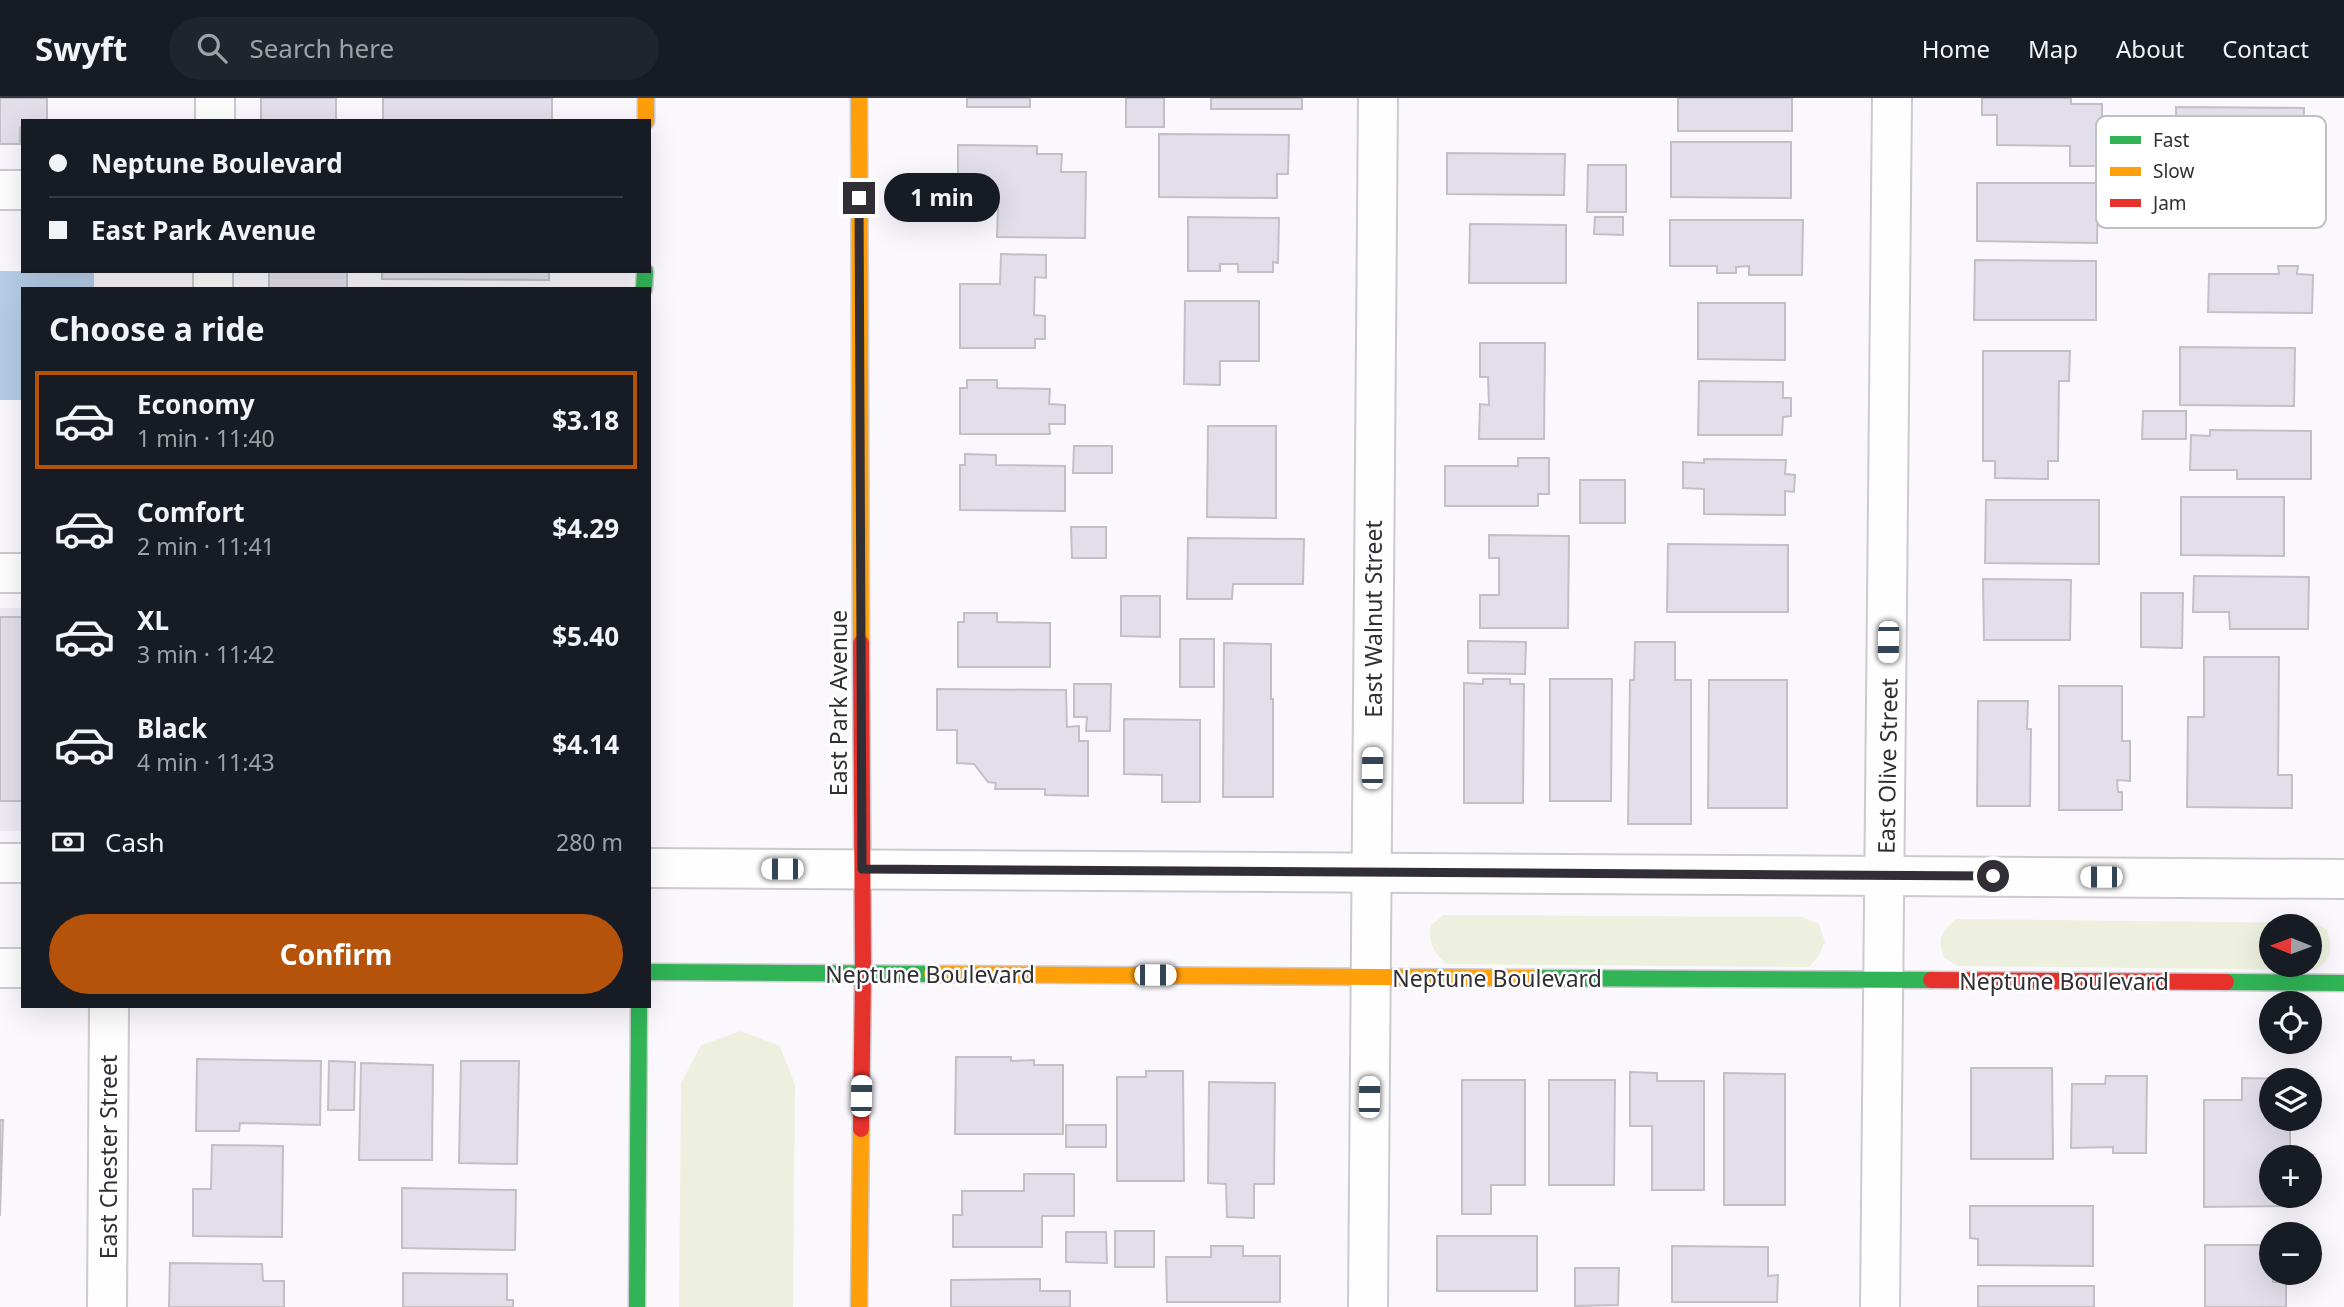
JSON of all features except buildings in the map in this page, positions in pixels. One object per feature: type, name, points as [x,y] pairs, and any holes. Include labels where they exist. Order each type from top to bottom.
[{"type":"main road","points":[[646,98],[646,119]]},
{"type":"main road","name":"East Park Avenue","points":[[859,98],[863,974],[859,1307]]},
{"type":"main road","name":"Neptune Boulevard","points":[[651,972],[2344,983]]},
{"type":"main road","points":[[637,1307],[639,1008]]},
{"type":"street","points":[[215,98],[215,119]]},
{"type":"street","name":"East Walnut Street","points":[[1368,1307],[1378,98]]},
{"type":"street","name":"East Olive Street","points":[[1880,1307],[1892,98]]},
{"type":"street","points":[[0,190],[21,190]]},
{"type":"street","points":[[0,573],[21,573]]},
{"type":"street","points":[[0,863],[21,863]]},
{"type":"street","points":[[651,868],[2344,879]]},
{"type":"street","points":[[0,968],[21,968]]},
{"type":"street","name":"East Chester Street","points":[[107,1307],[109,1008]]},
{"type":"shaded area","points":[[0,608],[21,608],[21,831],[0,831]]},
{"type":"green space","points":[[1444,915],[1803,917],[1819,924],[1825,942],[1818,957],[1809,967],[1446,964],[1435,951],[1430,937],[1431,925]]},
{"type":"green space","points":[[1956,919],[2259,922],[2259,969],[1958,966],[1944,958],[1941,940],[1944,932]]},
{"type":"green space","points":[[2322,927],[2327,930],[2331,948],[2322,964]]},
{"type":"green space","points":[[741,1031],[780,1046],[795,1085],[793,1307],[679,1307],[681,1083],[701,1045]]},
{"type":"water","points":[[0,271],[94,273],[94,287],[21,287],[21,400],[0,400]]},
{"type":"traffic: fast","points":[[644,287],[645,273]]},
{"type":"traffic: fast","points":[[651,972],[932,974]]},
{"type":"traffic: fast","points":[[1532,978],[1931,980]]},
{"type":"traffic: fast","points":[[2226,982],[2344,983]]},
{"type":"traffic: fast","points":[[637,1307],[639,1008]]},
{"type":"traffic: slow","points":[[646,98],[646,119]]},
{"type":"traffic: slow","points":[[859,98],[861,643]]},
{"type":"traffic: slow","points":[[932,974],[1532,978]]},
{"type":"traffic: slow","points":[[859,1307],[861,1129]]},
{"type":"traffic: jam","points":[[861,643],[861,1129]]},
{"type":"traffic: jam","points":[[1931,980],[2226,982]]},
{"type":"route","points":[[859,198],[862,869],[1993,876]]}]
